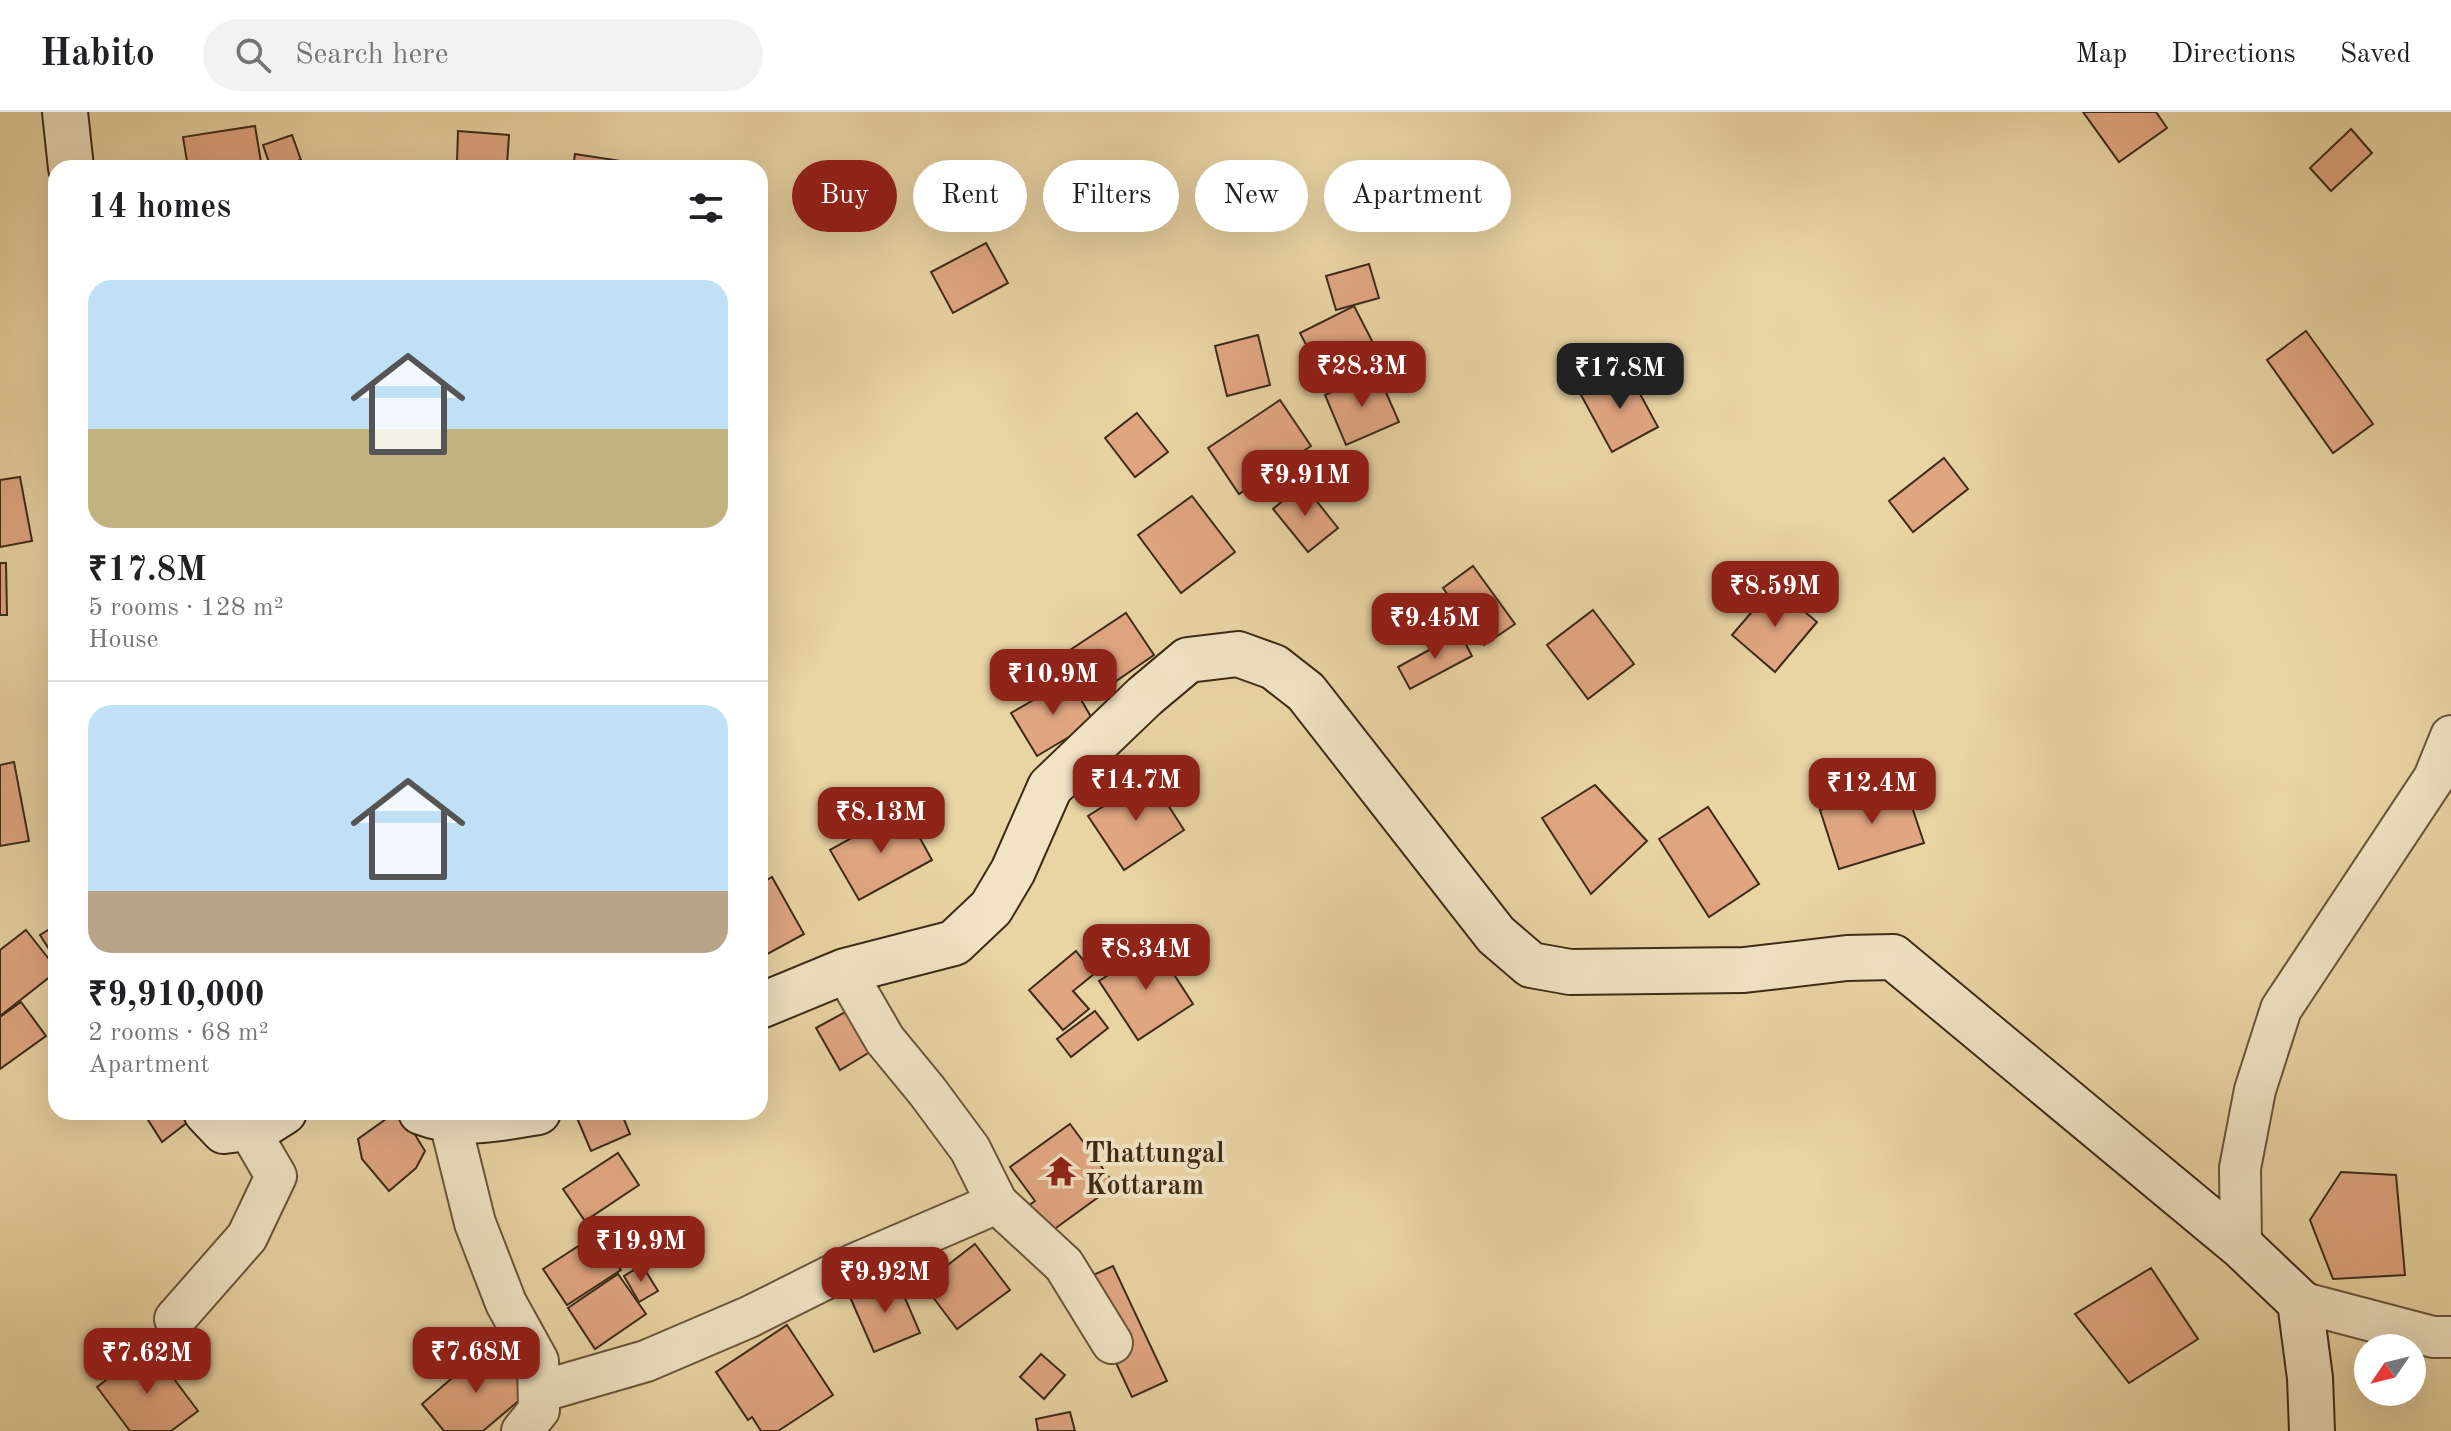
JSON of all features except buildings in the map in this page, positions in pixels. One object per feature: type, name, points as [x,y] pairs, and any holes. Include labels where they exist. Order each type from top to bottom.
[{"type":"main road","points":[[65,112],[70,160]]},
{"type":"main road","points":[[768,1003],[845,971],[954,943],[991,908],[1013,871],[1050,787],[1145,696],[1188,660],[1238,654],[1274,667],[1306,692],[1496,935],[1531,965],[1570,972],[1744,970],[1847,958],[1893,957],[2241,1246],[2300,1302],[2310,1378],[2312,1431]]},
{"type":"main road","points":[[214,1120],[224,1131],[266,1120]]},
{"type":"street","points":[[2241,1246],[2240,1168],[2255,1090],[2281,1009],[2434,778],[2451,736]]},
{"type":"street","points":[[845,971],[885,1040],[970,1149],[997,1203],[1064,1265],[1112,1343]]},
{"type":"street","points":[[175,1319],[247,1237],[276,1176],[266,1120]]},
{"type":"street","points":[[437,1120],[506,1303],[538,1361],[539,1410],[522,1431]]},
{"type":"street","points":[[539,1392],[646,1361],[749,1317],[855,1264],[997,1203]]},
{"type":"street","points":[[2300,1302],[2433,1337],[2451,1337]]},
{"type":"place","name":"Thattungal Kottaram","points":[[1061,1171]]}]
